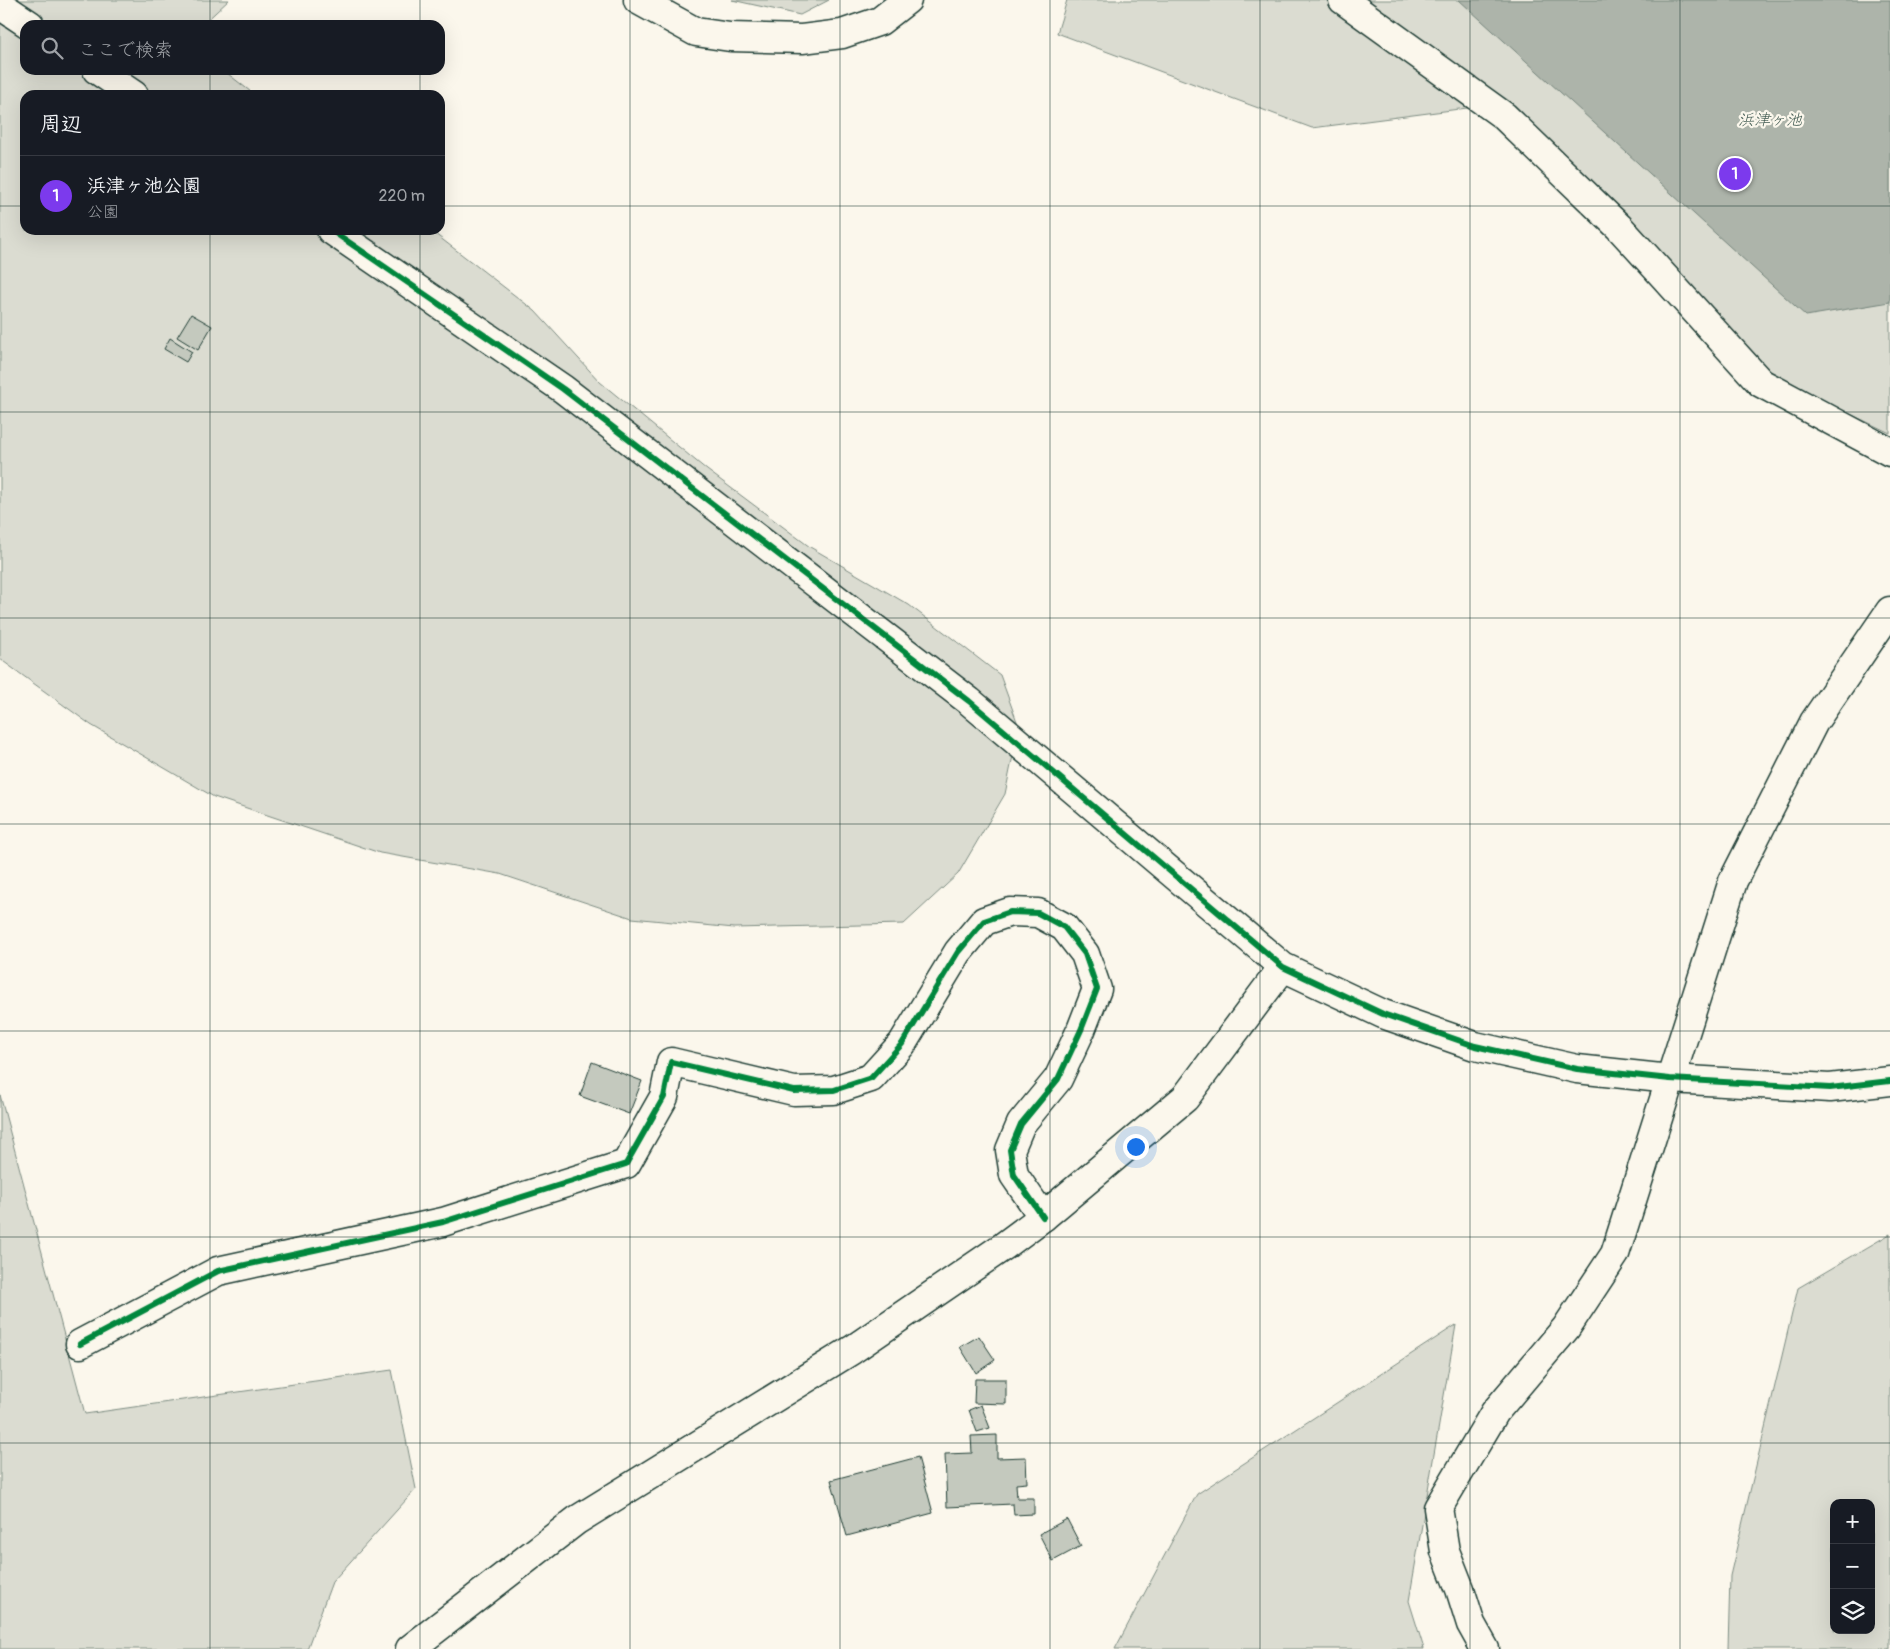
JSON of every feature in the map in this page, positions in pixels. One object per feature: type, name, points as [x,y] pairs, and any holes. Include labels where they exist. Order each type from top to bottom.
[{"type":"street","points":[[638,0],[696,32],[730,38],[802,39],[842,34],[880,21],[907,0]]},
{"type":"street","points":[[1343,0],[1504,116],[1618,228],[1760,383],[1890,452]]},
{"type":"street","points":[[0,5],[22,20]]},
{"type":"street","points":[[104,75],[127,90]]},
{"type":"street","points":[[338,235],[563,389],[969,701],[1283,967],[1383,1014],[1475,1046],[1577,1069],[1670,1079],[1830,1088],[1890,1082]]},
{"type":"street","points":[[1485,1649],[1471,1624],[1445,1551],[1438,1508],[1495,1412],[1566,1328],[1615,1254],[1733,881],[1814,722],[1890,611]]},
{"type":"street","points":[[80,1344],[218,1271],[443,1222],[626,1164],[664,1097],[671,1062],[794,1091],[834,1090],[871,1078],[902,1044],[958,952],[984,921],[1010,912],[1038,913],[1064,927],[1085,954],[1097,989],[1081,1030],[1058,1079],[1021,1124],[1010,1150],[1014,1176],[1043,1217]]},
{"type":"street","points":[[410,1649],[577,1520],[852,1350],[1004,1246],[1043,1217],[1185,1098],[1283,967]]},
{"type":"shaded area","points":[[0,0],[229,0],[207,20],[20,20],[20,75],[229,75],[249,90],[20,90],[20,235],[436,235],[535,311],[600,382],[707,470],[810,547],[909,605],[1000,675],[1019,727],[1005,794],[958,874],[904,924],[734,928],[632,918],[500,874],[380,853],[214,797],[91,725],[0,659]]},
{"type":"shaded area","points":[[732,0],[829,0],[800,15]]},
{"type":"shaded area","points":[[1067,0],[1890,0],[1890,433],[1768,375],[1506,103],[1312,128],[1057,33]]},
{"type":"shaded area","points":[[0,1095],[85,1414],[392,1370],[416,1489],[332,1582],[307,1649],[0,1649]]},
{"type":"shaded area","points":[[1890,1234],[1890,1649],[1728,1649],[1730,1576],[1798,1288]]},
{"type":"shaded area","points":[[1456,1325],[1409,1601],[1424,1649],[1115,1649],[1197,1494]]},
{"type":"water","name":"浜津ヶ池","points":[[1459,0],[1890,0],[1890,302],[1806,316]]},
{"type":"building","points":[[191,314],[212,326],[198,350],[177,337]]},
{"type":"building","points":[[170,338],[192,352],[186,362],[164,349]]},
{"type":"building","points":[[592,1062],[642,1081],[629,1114],[580,1096]]},
{"type":"building","points":[[979,1336],[995,1360],[976,1373],[960,1347]]},
{"type":"building","points":[[975,1379],[1006,1379],[1006,1404],[974,1403]]},
{"type":"building","points":[[981,1405],[990,1428],[977,1432],[969,1410]]},
{"type":"building","points":[[997,1435],[997,1458],[1026,1457],[1027,1483],[1016,1484],[1017,1498],[1034,1498],[1034,1514],[1014,1515],[1013,1504],[947,1507],[945,1454],[972,1453],[971,1436]]},
{"type":"building","points":[[918,1457],[933,1513],[847,1536],[831,1480]]},
{"type":"building","points":[[1067,1519],[1081,1546],[1053,1561],[1039,1534]]},
{"type":"cycle path","points":[[338,235],[563,389],[969,701],[1283,967],[1383,1014],[1475,1046],[1577,1069],[1670,1079],[1830,1088],[1890,1081]]},
{"type":"cycle path","points":[[80,1344],[218,1271],[443,1222],[626,1164],[664,1097],[671,1062],[794,1091],[834,1090],[871,1078],[902,1044],[958,952],[984,921],[1010,912],[1038,913],[1064,927],[1085,954],[1097,989],[1081,1030],[1058,1079],[1021,1124],[1010,1150],[1014,1175],[1043,1217]]},
{"type":"place","name":"浜津ヶ池公園","points":[[1735,174]]}]
